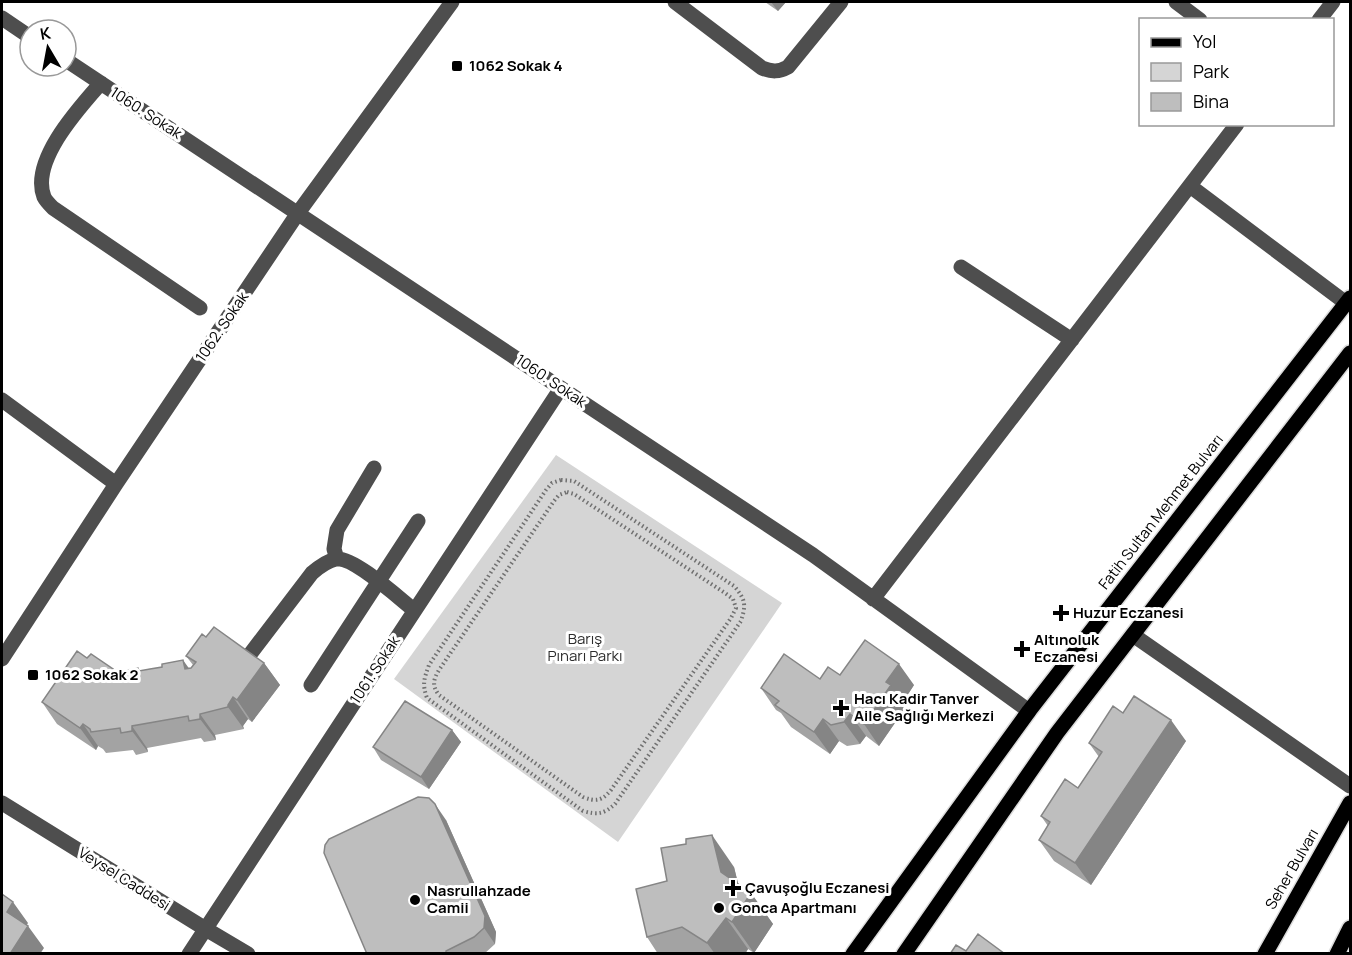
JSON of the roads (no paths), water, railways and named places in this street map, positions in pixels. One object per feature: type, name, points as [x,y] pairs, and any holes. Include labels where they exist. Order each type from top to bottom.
[{"type":"main road","name":"Fatih Sultan Mehmet Bulvarı","points":[[853,954],[1029,711],[1348,301]]},
{"type":"main road","points":[[904,954],[1057,733],[1350,353]]},
{"type":"main road","name":"Seher Bulvarı","points":[[1264,954],[1350,803]]},
{"type":"main road","points":[[1337,954],[1350,928]]},
{"type":"street","name":"1062. Sokak","points":[[2,659],[298,213],[452,2]]},
{"type":"street","points":[[675,2],[768,71],[788,67],[841,2]]},
{"type":"street","points":[[1176,2],[1197,18]]},
{"type":"street","points":[[1321,18],[1333,2]]},
{"type":"street","points":[[2,18],[18,29]]},
{"type":"street","name":"1060. Sokak","points":[[78,68],[813,555],[1029,711]]},
{"type":"street","points":[[101,83],[75,114],[49,154],[41,183],[45,198],[53,208],[200,308]]},
{"type":"street","points":[[873,598],[1236,126]]},
{"type":"street","points":[[1190,186],[1348,301]]},
{"type":"street","points":[[961,267],[1072,340]]},
{"type":"street","name":"1061. Sokak","points":[[189,954],[561,388]]},
{"type":"street","points":[[2,400],[116,484]]},
{"type":"street","points":[[337,559],[334,549],[337,530],[374,468]]},
{"type":"street","points":[[311,686],[417,521]]},
{"type":"street","points":[[251,653],[312,573],[321,565],[337,559],[347,560],[363,570],[414,610]]},
{"type":"street","points":[[1133,635],[1350,786]]},
{"type":"street","name":"Veysel Caddesi","points":[[2,802],[248,954]]},
{"type":"place","name":"1062 Sokak 4","points":[[457,66]]},
{"type":"place","name":"Huzur Eczanesi","points":[[1061,613]]},
{"type":"place","name":"Altınoluk Eczanesi","points":[[1022,649]]},
{"type":"place","name":"1062 Sokak 2","points":[[33,675]]},
{"type":"place","name":"Hacı Kadir Tanver Aile Sağlığı Merkezi","points":[[841,708]]},
{"type":"place","name":"Çavuşoğlu Eczanesi","points":[[733,888]]},
{"type":"place","name":"Nasrullahzade Camii","points":[[415,900]]},
{"type":"place","name":"Gonca Apartmanı","points":[[719,908]]},
{"type":"park label","name":"Barış Pınarı Parkı","points":[[585,648]]}]
